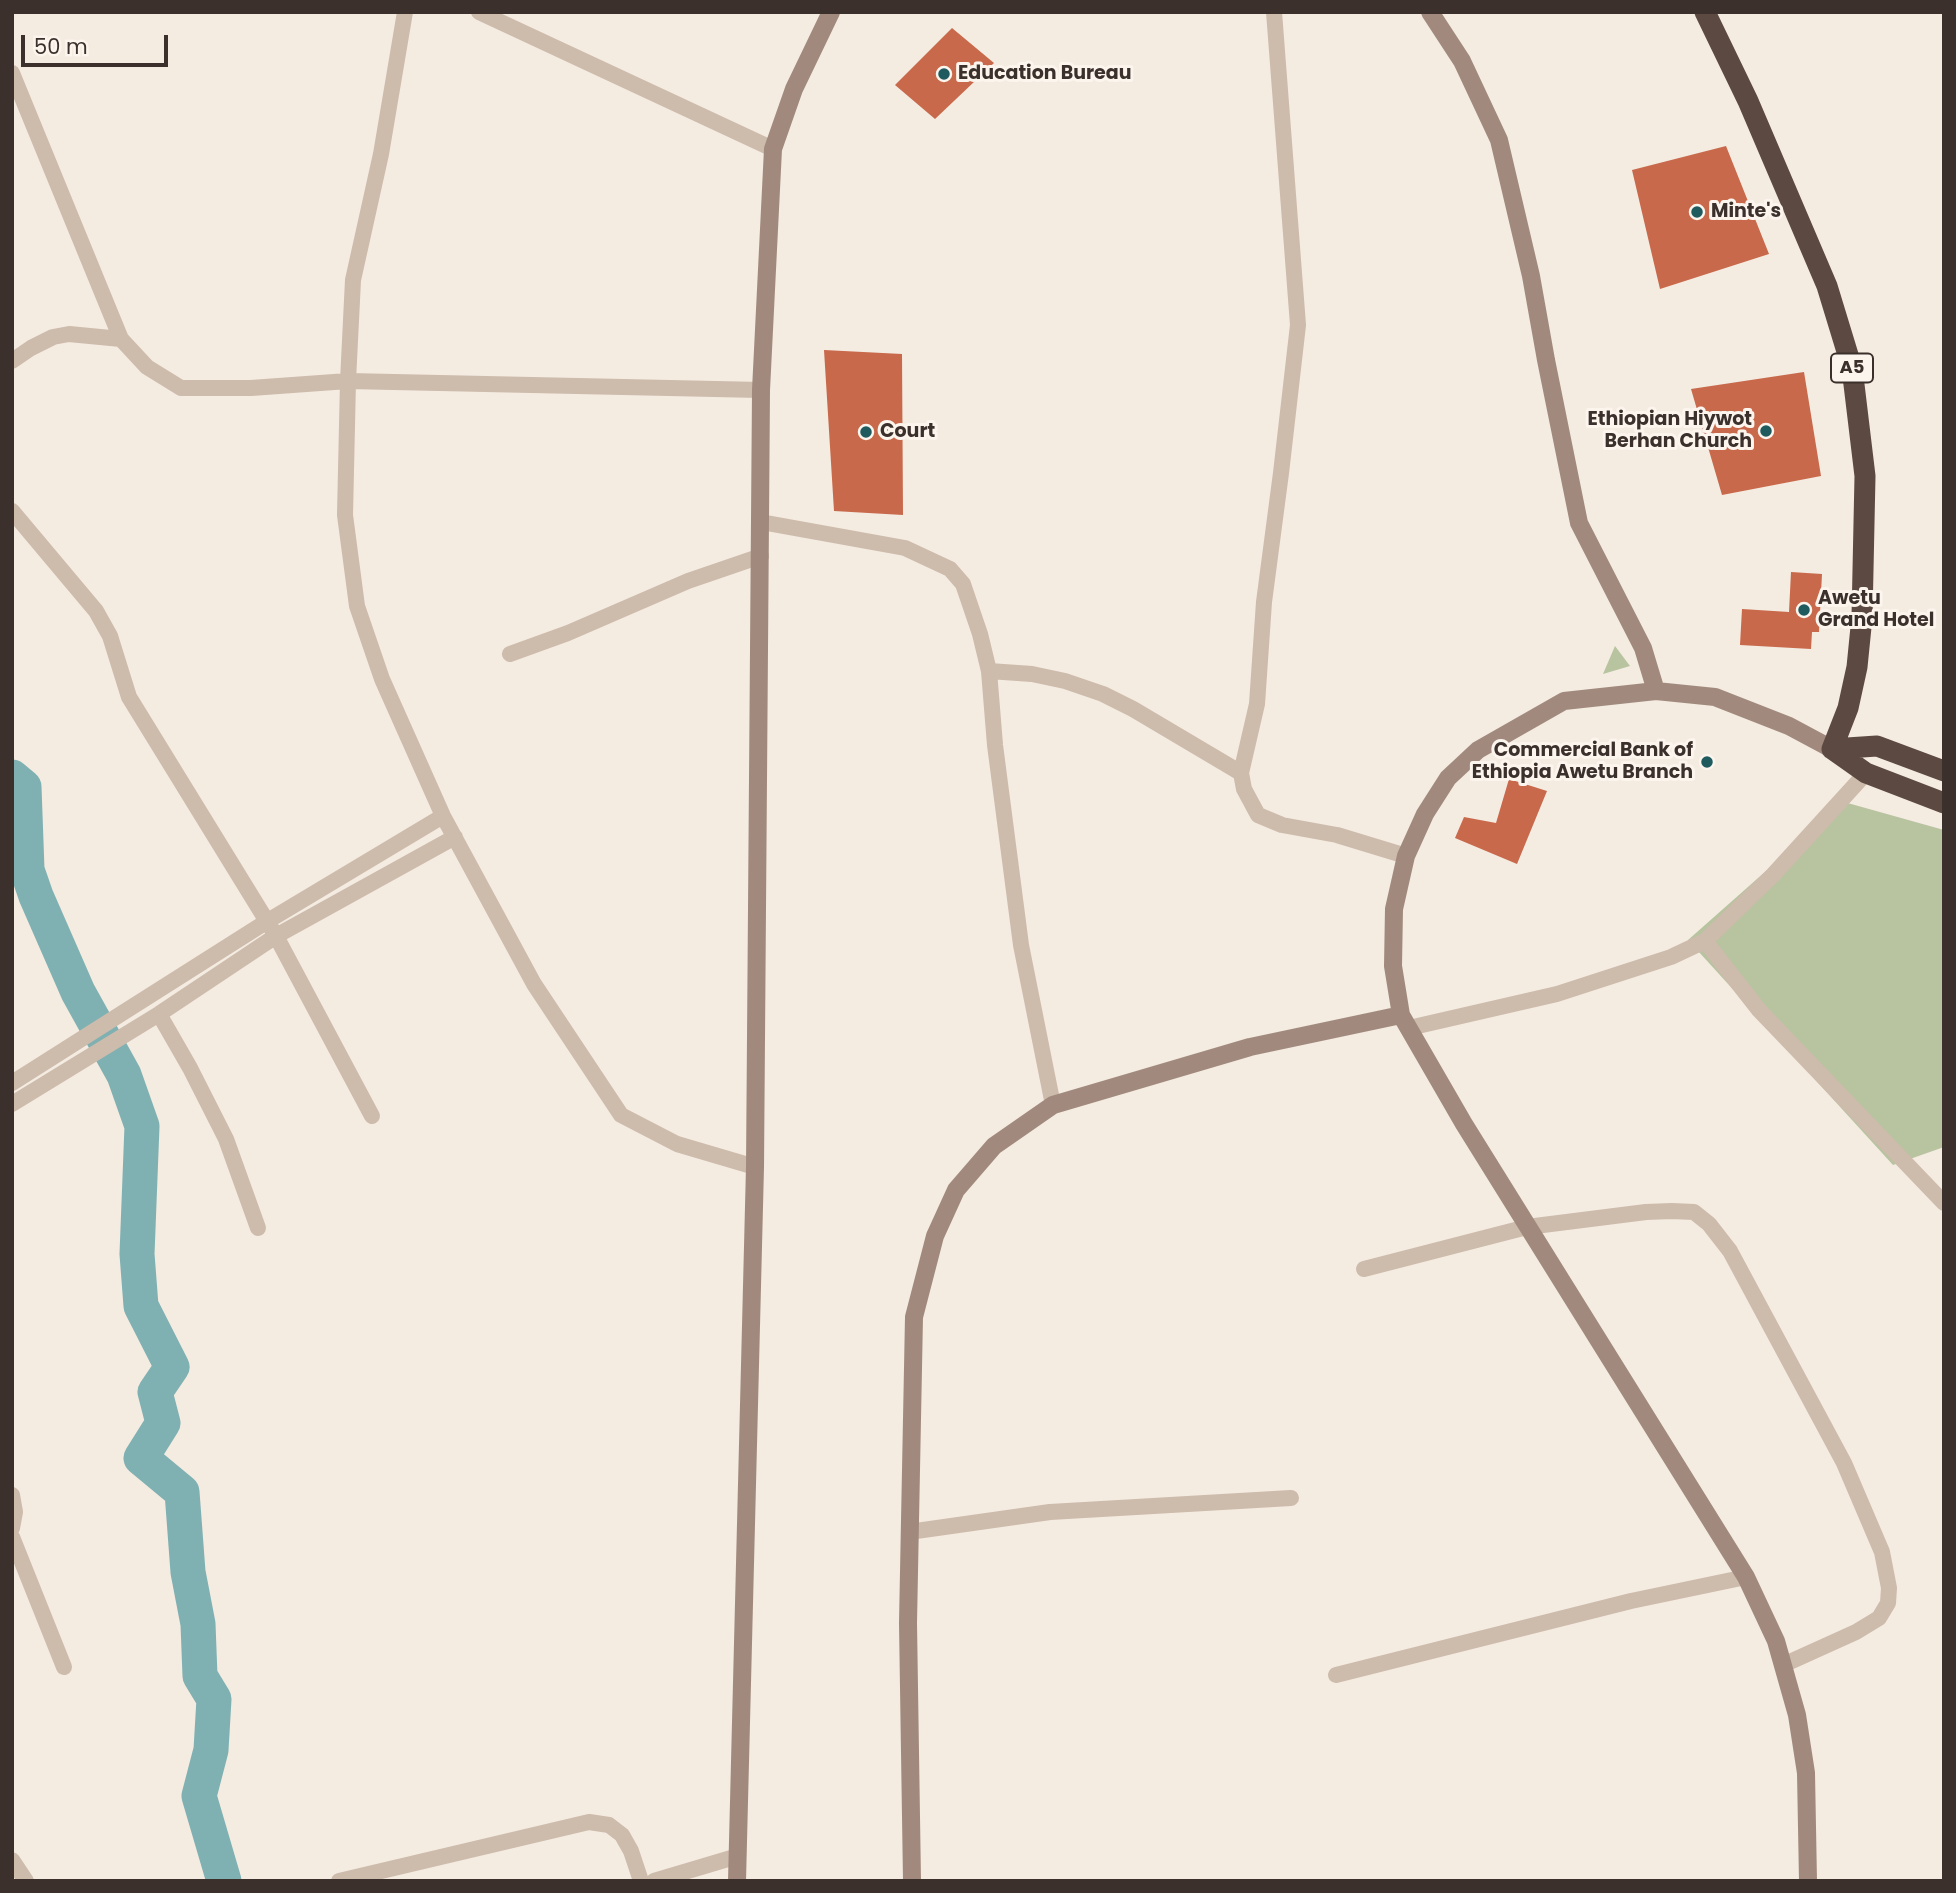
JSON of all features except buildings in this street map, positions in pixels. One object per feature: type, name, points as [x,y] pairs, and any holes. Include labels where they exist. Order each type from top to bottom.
[{"type":"highway","name":"A5","points":[[1705,12],[1748,101],[1827,286],[1852,368],[1865,476],[1862,617],[1857,667],[1848,708],[1832,748]]},
{"type":"highway","points":[[1832,748],[1877,746],[1944,771]]},
{"type":"highway","points":[[1832,748],[1866,773],[1944,803]]},
{"type":"street","points":[[405,12],[381,154],[353,280],[345,515],[358,606],[382,679],[443,816],[534,984],[621,1115],[677,1144],[755,1167]]},
{"type":"street","points":[[479,12],[773,149]]},
{"type":"street","points":[[737,1881],[755,1167],[761,390],[773,149],[794,89],[831,12]]},
{"type":"street","points":[[1274,12],[1298,325],[1264,602],[1257,704],[1241,773],[1244,789],[1258,815],[1282,825],[1337,835],[1406,856]]},
{"type":"street","points":[[1430,12],[1462,61],[1499,140],[1531,276],[1579,523],[1643,648],[1656,691]]},
{"type":"street","points":[[12,73],[121,339],[147,367],[181,388],[251,388],[348,381],[761,390]]},
{"type":"street","points":[[12,361],[53,337],[69,334],[121,339]]},
{"type":"street","points":[[12,510],[96,611],[110,636],[129,697],[276,936],[372,1116]]},
{"type":"street","points":[[761,522],[905,548],[950,569],[963,584],[989,671],[995,746],[1021,945],[1054,1105]]},
{"type":"street","points":[[510,654],[580,628],[688,581],[761,556]]},
{"type":"street","points":[[989,671],[1032,674],[1065,681],[1103,694],[1241,773]]},
{"type":"street","points":[[1808,1881],[1806,1773],[1797,1715],[1776,1641],[1745,1577],[1527,1227],[1405,1022],[1393,966],[1394,909],[1406,856],[1425,814],[1448,778],[1478,750],[1564,701],[1656,691],[1715,697],[1783,723],[1832,748]]},
{"type":"street","points":[[912,1881],[908,1623],[914,1317],[935,1236],[956,1190],[994,1146],[1054,1105],[1250,1047],[1557,994],[1671,957],[1705,941],[1773,875],[1866,773]]},
{"type":"street","points":[[12,1083],[266,922],[443,816]]},
{"type":"street","points":[[13,1101],[159,1014],[276,936],[455,837]]},
{"type":"street","points":[[1705,941],[1759,1010],[1944,1203]]},
{"type":"street","points":[[159,1014],[226,1139],[258,1228]]},
{"type":"street","points":[[1364,1269],[1527,1227],[1646,1212],[1694,1212],[1709,1224],[1730,1251],[1844,1464],[1882,1552],[1889,1588],[1888,1603],[1879,1618],[1856,1632],[1783,1665]]},
{"type":"street","points":[[12,1495],[15,1512],[12,1528]]},
{"type":"street","points":[[909,1532],[1050,1512],[1291,1498]]},
{"type":"street","points":[[12,1537],[64,1667]]},
{"type":"street","points":[[1336,1675],[1631,1601],[1745,1577]]},
{"type":"street","points":[[339,1881],[589,1822],[609,1825],[622,1835],[631,1850],[641,1881]]},
{"type":"street","points":[[654,1881],[738,1856]]},
{"type":"street","points":[[13,1863],[26,1881]]},
{"type":"green space","points":[[1615,646],[1630,666],[1603,674]]},
{"type":"green space","points":[[1844,802],[1944,830],[1944,1147],[1893,1165],[1688,940]]},
{"type":"waterway","points":[[12,777],[24,787],[27,870],[36,896],[78,992],[124,1075],[142,1126],[137,1254],[141,1306],[172,1367],[155,1392],[163,1423],[141,1458],[182,1492],[188,1572],[198,1624],[200,1676],[214,1699],[211,1750],[199,1796],[224,1881]]},
{"type":"place","name":"Education Bureau","points":[[944,74]]},
{"type":"place","name":"Minte's","points":[[1697,212]]},
{"type":"place","name":"Ethiopian Hiywot Berhan Church","points":[[1766,431]]},
{"type":"place","name":"Court","points":[[866,432]]},
{"type":"place","name":"Awetu Grand Hotel","points":[[1804,610]]},
{"type":"place","name":"Commercial Bank of Ethiopia Awetu Branch","points":[[1707,762]]}]
